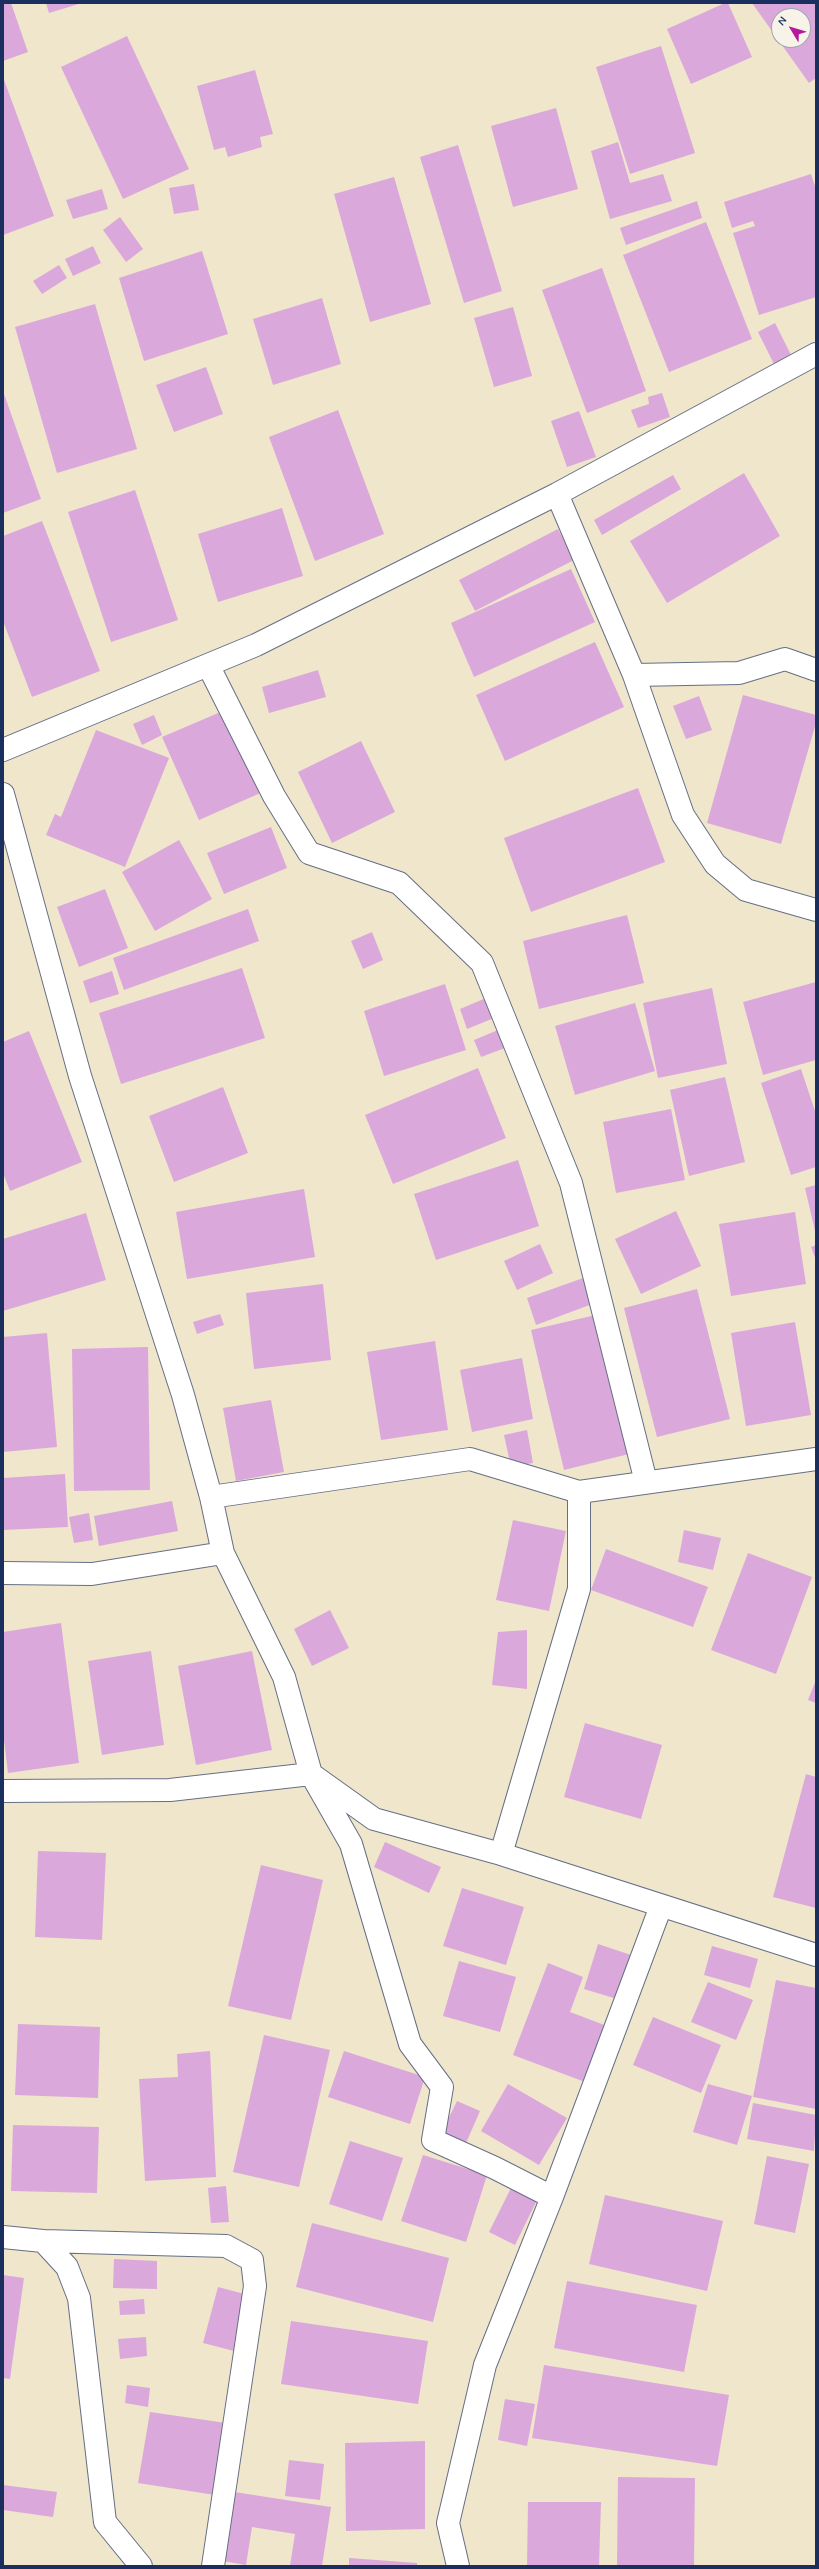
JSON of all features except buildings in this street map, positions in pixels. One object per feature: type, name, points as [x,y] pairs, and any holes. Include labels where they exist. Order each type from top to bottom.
[{"type":"street","points":[[3,750],[256,645],[557,494],[816,354]]},
{"type":"street","points":[[557,494],[634,675],[683,815],[715,864],[746,890],[816,910]]},
{"type":"street","points":[[634,675],[739,673],[785,659],[816,670]]},
{"type":"street","points":[[208,665],[274,796],[309,853],[399,883],[482,963],[571,1183],[646,1482]]},
{"type":"street","points":[[4,802],[80,1076],[183,1396],[211,1497],[223,1553],[284,1677],[311,1774],[351,1844],[410,2044],[442,2087],[433,2140],[495,2168],[552,2197]]},
{"type":"street","points":[[211,1497],[470,1459],[580,1492],[816,1459]]},
{"type":"street","points":[[501,1854],[579,1588],[580,1492]]},
{"type":"street","points":[[3,1573],[92,1574],[223,1553]]},
{"type":"street","points":[[3,1790],[170,1790],[311,1774],[374,1819],[501,1854],[816,1955]]},
{"type":"street","points":[[458,2566],[448,2523],[485,2365],[552,2197],[661,1906]]},
{"type":"street","points":[[3,2237],[43,2241],[226,2246],[252,2260],[255,2286],[213,2566]]},
{"type":"street","points":[[43,2241],[67,2267],[79,2298],[105,2522],[141,2566]]}]
